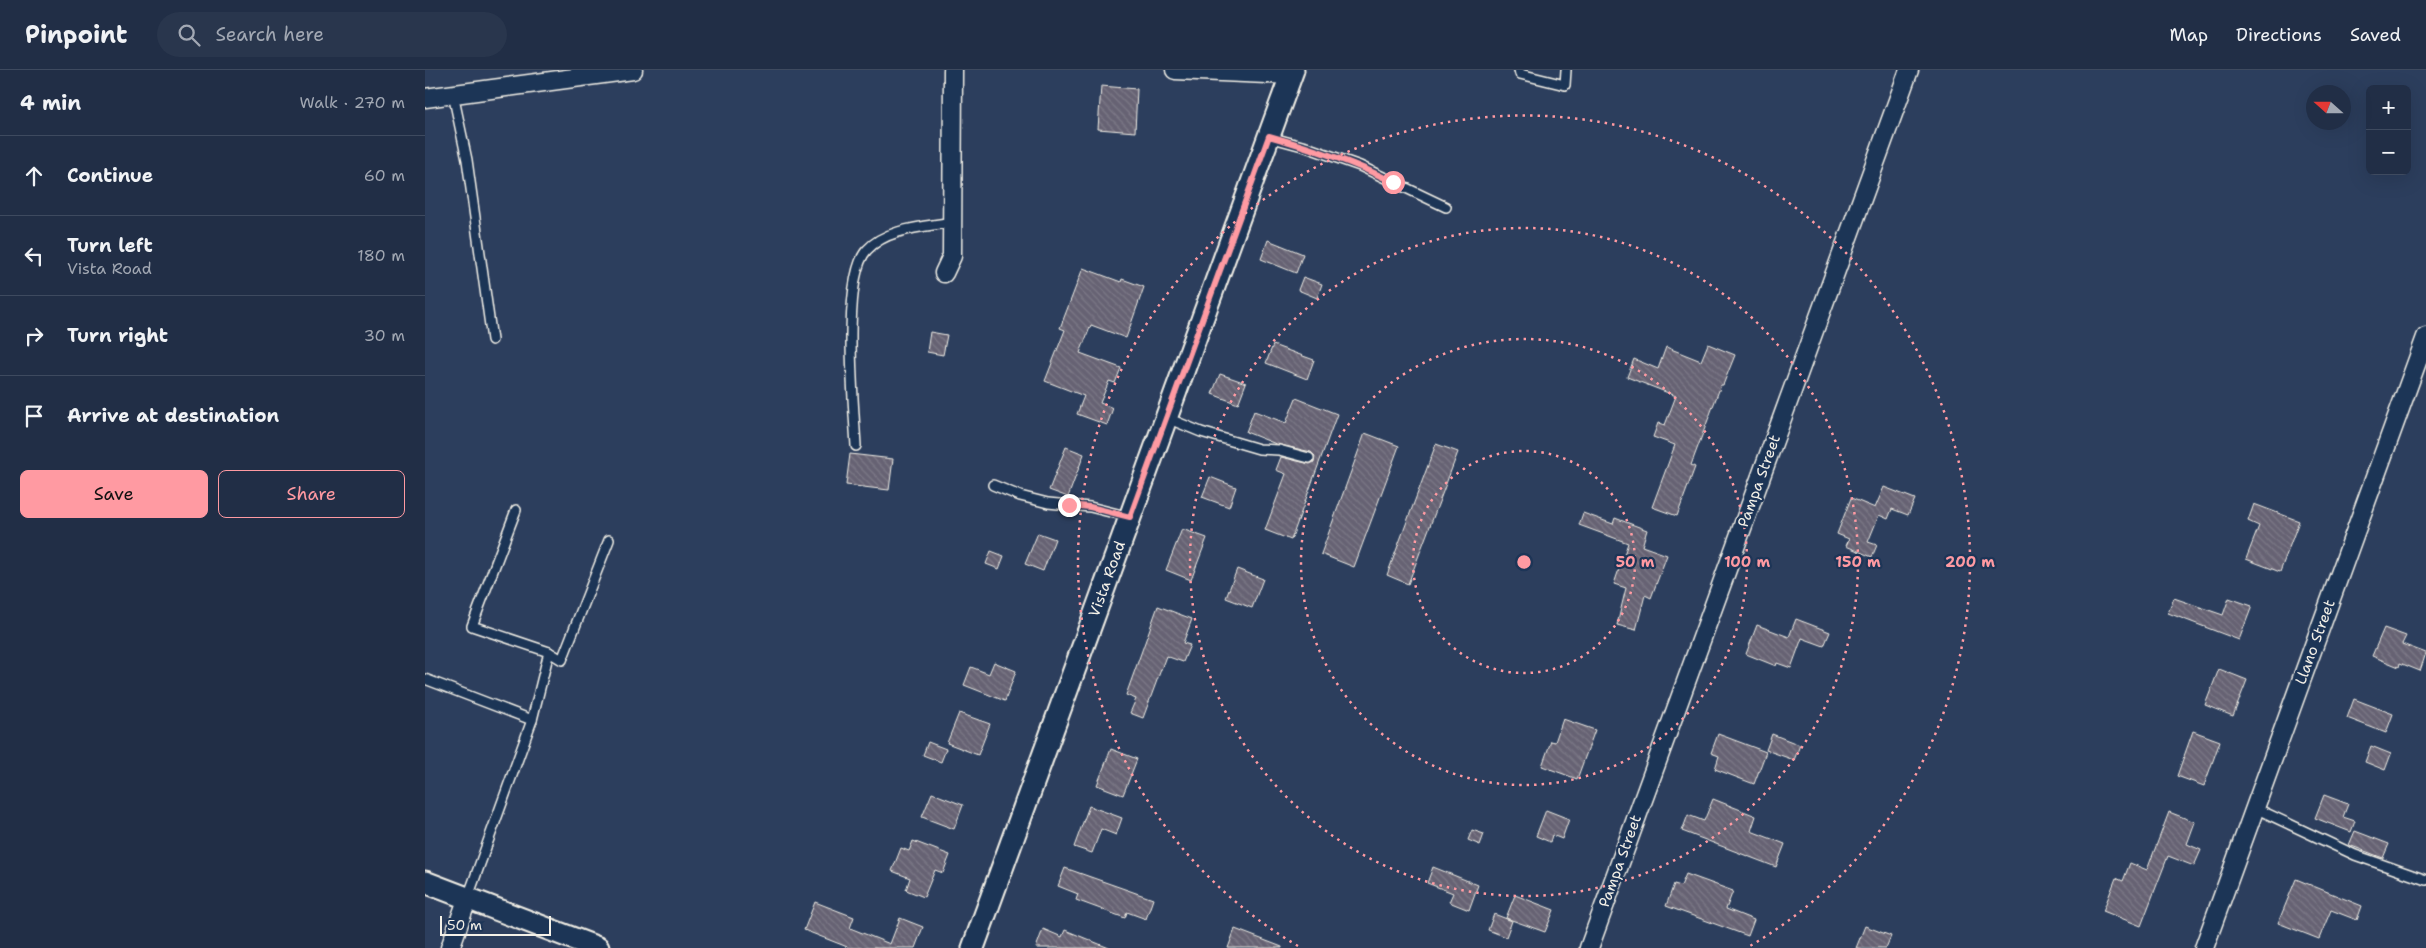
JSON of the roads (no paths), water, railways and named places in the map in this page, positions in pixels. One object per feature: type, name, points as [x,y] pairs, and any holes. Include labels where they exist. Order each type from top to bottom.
[{"type":"street","points":[[425,98],[633,70]]},
{"type":"street","points":[[944,273],[952,256],[953,70]]},
{"type":"street","points":[[1175,70],[1292,73]]},
{"type":"street","name":"Pampa Street","points":[[1589,948],[1909,70]]},
{"type":"street","name":"Vista Road","points":[[973,948],[1292,73]]},
{"type":"street","name":"Llano Street","points":[[2204,948],[2426,337]]},
{"type":"street","points":[[425,882],[598,948]]},
{"type":"street","points":[[450,948],[468,897]]},
{"type":"lane","points":[[1519,70],[1520,74],[1565,85],[1566,70]]},
{"type":"lane","points":[[453,94],[467,160],[492,340]]},
{"type":"lane","points":[[1269,136],[1360,166],[1445,207]]},
{"type":"lane","points":[[856,446],[852,357],[854,283],[860,260],[866,250],[888,236],[953,222]]},
{"type":"lane","points":[[1166,418],[1201,432],[1259,449],[1279,450],[1309,458]]},
{"type":"lane","points":[[993,485],[1048,503],[1090,507],[1130,517]]},
{"type":"lane","points":[[516,510],[472,626],[549,652],[562,660],[609,540]]},
{"type":"lane","points":[[468,897],[532,720],[549,652]]},
{"type":"lane","points":[[425,679],[532,720]]},
{"type":"lane","points":[[2255,808],[2355,855],[2426,880]]}]
